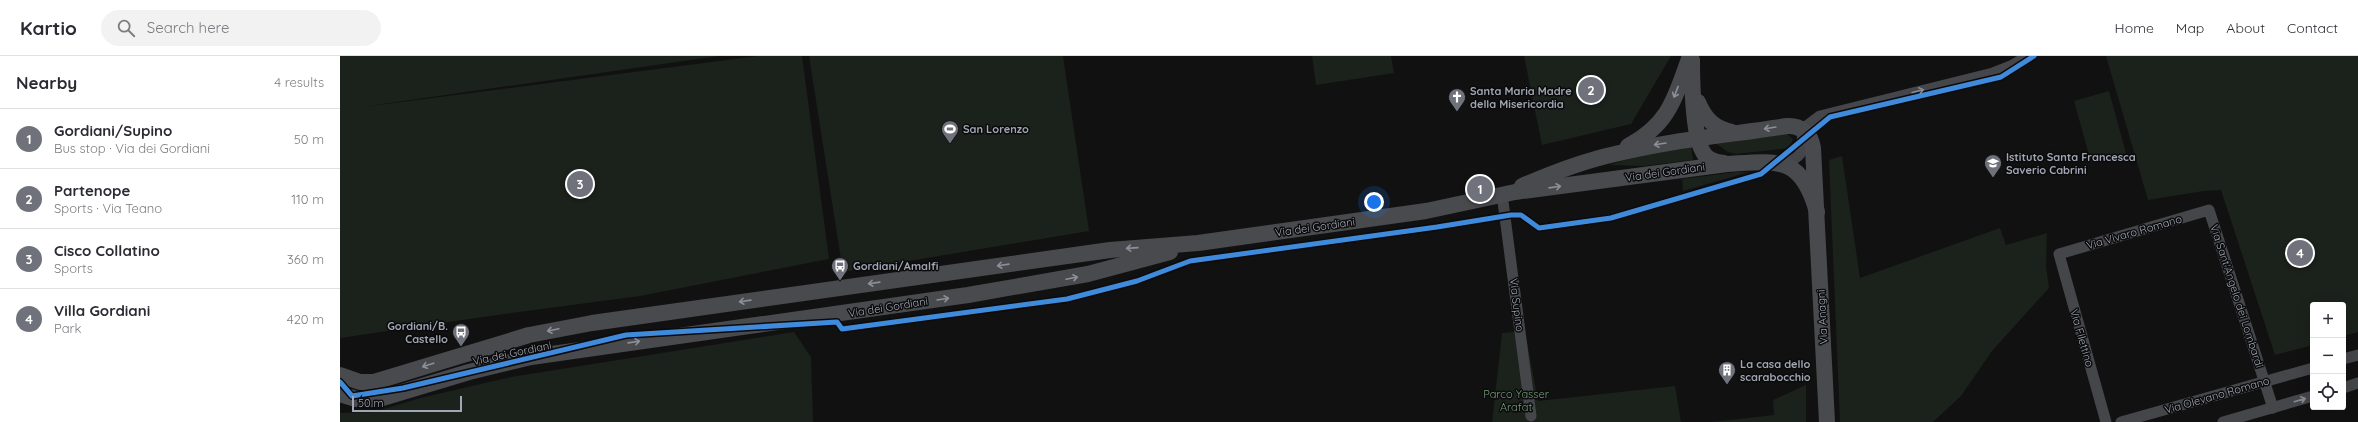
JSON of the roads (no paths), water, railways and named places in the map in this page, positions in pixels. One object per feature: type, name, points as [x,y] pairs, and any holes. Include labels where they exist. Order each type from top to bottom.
[{"type":"street","points":[[1691,56],[1698,138],[1701,150],[1706,156],[1727,164]]},
{"type":"street","points":[[1613,154],[1649,134],[1660,123],[1675,97],[1691,56]]},
{"type":"street","points":[[1784,164],[1794,160],[1803,149],[1803,130],[1813,120],[1827,114],[1993,73],[2011,66],[2028,56]]},
{"type":"street","points":[[1693,89],[1702,111],[1710,122],[1723,130],[1737,133]]},
{"type":"street","name":"Via dei Gordiani","points":[[1502,194],[1556,172],[1613,154],[1698,138],[1787,126],[1798,127],[1803,130]]},
{"type":"street","name":"Via Anagni","points":[[1803,130],[1812,145],[1817,212],[1827,422]]},
{"type":"street","name":"Via dei Gordiani","points":[[340,375],[360,382],[374,382],[529,335],[599,322],[1110,250],[1198,243],[1426,211],[1502,194],[1727,164],[1784,164]]},
{"type":"street","name":"Via Anagni","points":[[1784,164],[1797,172],[1804,180],[1817,212]]},
{"type":"street","name":"Via Supino","points":[[1502,194],[1531,416]]},
{"type":"street","name":"Via Vivaro Romano","points":[[2059,254],[2210,210]]},
{"type":"street","name":"Via Sant'Angelo dei Lombardi","points":[[2210,210],[2273,408]]},
{"type":"street","name":"Via dei Gordiani","points":[[340,394],[356,399],[379,399],[469,372],[532,357],[828,316],[1064,279],[1134,263],[1198,243]]},
{"type":"street","name":"Via Filettino","points":[[2059,254],[2106,422]]},
{"type":"street","points":[[2346,358],[2358,355]]},
{"type":"street","name":"Via Olevano Romano","points":[[2121,422],[2310,369]]},
{"type":"street","points":[[2346,387],[2358,383]]},
{"type":"street","points":[[2223,422],[2310,397]]},
{"type":"place","name":"Partenope","points":[[1591,90]]},
{"type":"place","name":"Santa Maria Madre della Misericordia","points":[[1457,112]]},
{"type":"place","name":"San Lorenzo","points":[[950,144]]},
{"type":"place","name":"Istituto Santa Francesca Saverio Cabrini","points":[[1993,178]]},
{"type":"place","name":"Cisco Collatino","points":[[580,184]]},
{"type":"place","name":"Gordiani/Supino","points":[[1480,189]]},
{"type":"place","name":"Villa Gordiani","points":[[2300,253]]},
{"type":"place","name":"Gordiani/Amalfi","points":[[840,281]]},
{"type":"place","name":"Gordiani/B. Castello","points":[[461,347]]},
{"type":"place","name":"La casa dello scarabocchio","points":[[1727,385]]},
{"type":"park label","name":"Parco Yasser Arafat","points":[[1516,400]]}]
